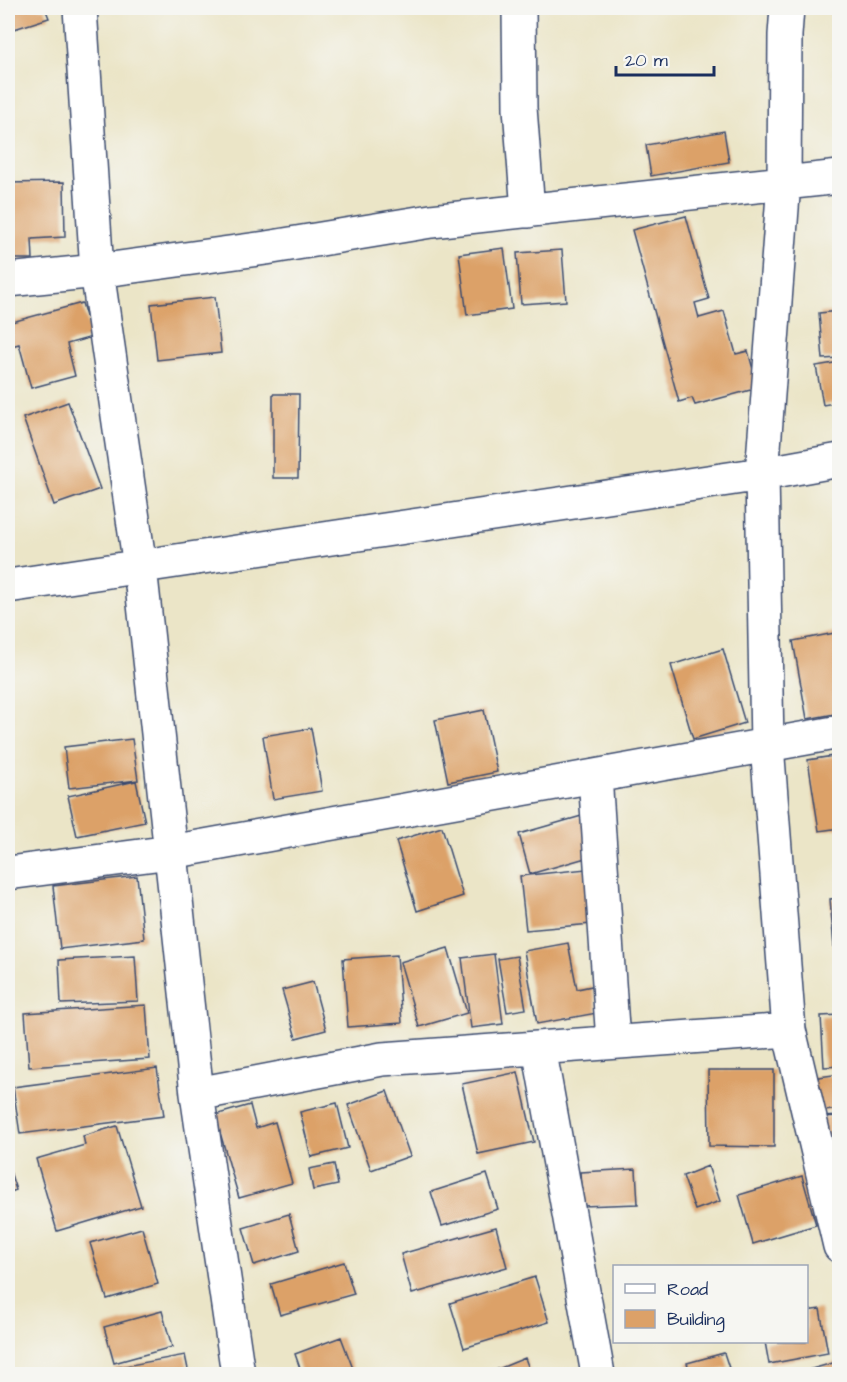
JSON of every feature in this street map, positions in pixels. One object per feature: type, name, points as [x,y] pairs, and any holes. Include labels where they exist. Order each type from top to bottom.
[{"type":"street","points":[[80,8],[97,271],[140,567],[197,1094],[238,1374]]},
{"type":"street","points":[[519,8],[520,108],[528,211]]},
{"type":"street","points":[[787,8],[784,182],[762,474],[767,745],[789,1030],[840,1246]]},
{"type":"street","points":[[8,280],[97,271],[266,248],[431,221],[840,177]]},
{"type":"street","points":[[8,586],[762,474],[840,460]]},
{"type":"street","points":[[8,873],[171,852],[840,732]]},
{"type":"street","points":[[595,776],[613,1042]]},
{"type":"street","points":[[197,1094],[382,1059],[789,1030]]},
{"type":"street","points":[[539,1048],[598,1374]]},
{"type":"building","points":[[8,8],[45,8],[49,18],[8,31]]},
{"type":"building","points":[[832,8],[840,8],[840,14],[834,15]]},
{"type":"building","points":[[724,131],[729,162],[651,176],[646,145]]},
{"type":"building","points":[[64,182],[65,237],[32,239],[33,259],[8,259],[8,183]]},
{"type":"building","points":[[686,216],[709,299],[695,303],[699,318],[724,311],[736,354],[748,351],[758,388],[695,405],[692,398],[679,402],[632,230]]},
{"type":"building","points":[[504,248],[512,309],[467,315],[459,254]]},
{"type":"building","points":[[562,250],[566,301],[521,304],[517,253]]},
{"type":"building","points":[[215,297],[221,353],[157,360],[151,304]]},
{"type":"building","points":[[82,303],[92,337],[67,344],[75,376],[31,388],[19,344],[8,347],[8,323]]},
{"type":"building","points":[[840,311],[840,358],[823,359],[819,313]]},
{"type":"building","points":[[840,362],[840,402],[823,405],[816,366]]},
{"type":"building","points":[[273,394],[299,394],[298,478],[273,478]]},
{"type":"building","points":[[68,402],[100,489],[54,505],[23,418]]},
{"type":"building","points":[[840,632],[840,713],[807,719],[793,641]]},
{"type":"building","points":[[723,649],[745,723],[693,739],[671,665]]},
{"type":"building","points":[[484,710],[497,772],[448,782],[435,720]]},
{"type":"building","points":[[311,728],[322,791],[273,799],[263,736]]},
{"type":"building","points":[[132,739],[138,780],[69,788],[64,747]]},
{"type":"building","points":[[840,755],[840,828],[819,831],[808,760]]},
{"type":"building","points":[[136,781],[145,822],[77,836],[68,796]]},
{"type":"building","points":[[585,815],[596,855],[530,874],[519,834]]},
{"type":"building","points":[[442,827],[463,896],[417,911],[396,841]]},
{"type":"building","points":[[586,869],[591,924],[526,930],[520,876]]},
{"type":"building","points":[[137,876],[144,939],[60,949],[53,886]]},
{"type":"building","points":[[840,898],[840,947],[834,947],[830,899]]},
{"type":"building","points":[[568,943],[577,989],[592,986],[597,1013],[537,1024],[524,951]]},
{"type":"building","points":[[448,948],[467,1013],[419,1027],[400,962]]},
{"type":"building","points":[[494,954],[503,1024],[471,1028],[462,958]]},
{"type":"building","points":[[397,955],[402,1023],[348,1027],[343,959]]},
{"type":"building","points":[[135,956],[138,1001],[61,1004],[59,960]]},
{"type":"building","points":[[517,956],[526,1009],[507,1012],[498,959]]},
{"type":"building","points":[[313,982],[326,1030],[296,1038],[282,990]]},
{"type":"building","points":[[146,1005],[150,1059],[29,1067],[25,1013]]},
{"type":"building","points":[[840,1015],[840,1066],[824,1067],[821,1016]]},
{"type":"building","points":[[157,1068],[164,1116],[20,1134],[13,1087]]},
{"type":"building","points":[[708,1070],[774,1070],[774,1147],[709,1146]]},
{"type":"building","points":[[518,1072],[534,1142],[478,1154],[462,1084]]},
{"type":"building","points":[[840,1074],[840,1109],[816,1112],[812,1078]]},
{"type":"building","points":[[387,1091],[410,1156],[371,1170],[348,1105]]},
{"type":"building","points":[[337,1103],[348,1148],[311,1157],[300,1112]]},
{"type":"building","points":[[250,1105],[256,1128],[275,1122],[292,1183],[239,1198],[215,1115]]},
{"type":"building","points":[[840,1116],[840,1149],[823,1150],[821,1117]]},
{"type":"building","points":[[117,1126],[141,1206],[57,1231],[36,1159],[85,1145],[83,1136]]},
{"type":"building","points":[[334,1164],[338,1185],[313,1190],[309,1169]]},
{"type":"building","points":[[8,1165],[16,1190],[8,1193]]},
{"type":"building","points":[[708,1166],[720,1201],[695,1210],[683,1176]]},
{"type":"building","points":[[636,1169],[638,1204],[582,1206],[580,1172]]},
{"type":"building","points":[[487,1174],[498,1209],[442,1226],[431,1192]]},
{"type":"building","points":[[802,1176],[816,1225],[753,1244],[739,1195]]},
{"type":"building","points":[[289,1214],[299,1251],[254,1265],[243,1228]]},
{"type":"building","points":[[496,1227],[507,1267],[412,1294],[401,1254]]},
{"type":"building","points":[[142,1228],[158,1284],[107,1299],[90,1243]]},
{"type":"building","points":[[344,1262],[354,1294],[280,1315],[271,1284]]},
{"type":"building","points":[[535,1277],[549,1322],[464,1348],[450,1303]]},
{"type":"building","points":[[820,1309],[828,1353],[769,1364],[765,1343],[808,1343],[808,1311]]},
{"type":"building","points":[[162,1311],[172,1347],[114,1363],[104,1327]]},
{"type":"building","points":[[341,1337],[355,1374],[302,1374],[295,1354]]},
{"type":"building","points":[[724,1353],[729,1368],[704,1374],[691,1374],[687,1363]]},
{"type":"building","points":[[185,1355],[189,1374],[115,1374],[114,1368]]},
{"type":"building","points":[[525,1358],[531,1374],[486,1374]]},
{"type":"building","points":[[840,1361],[840,1374],[794,1374]]}]
